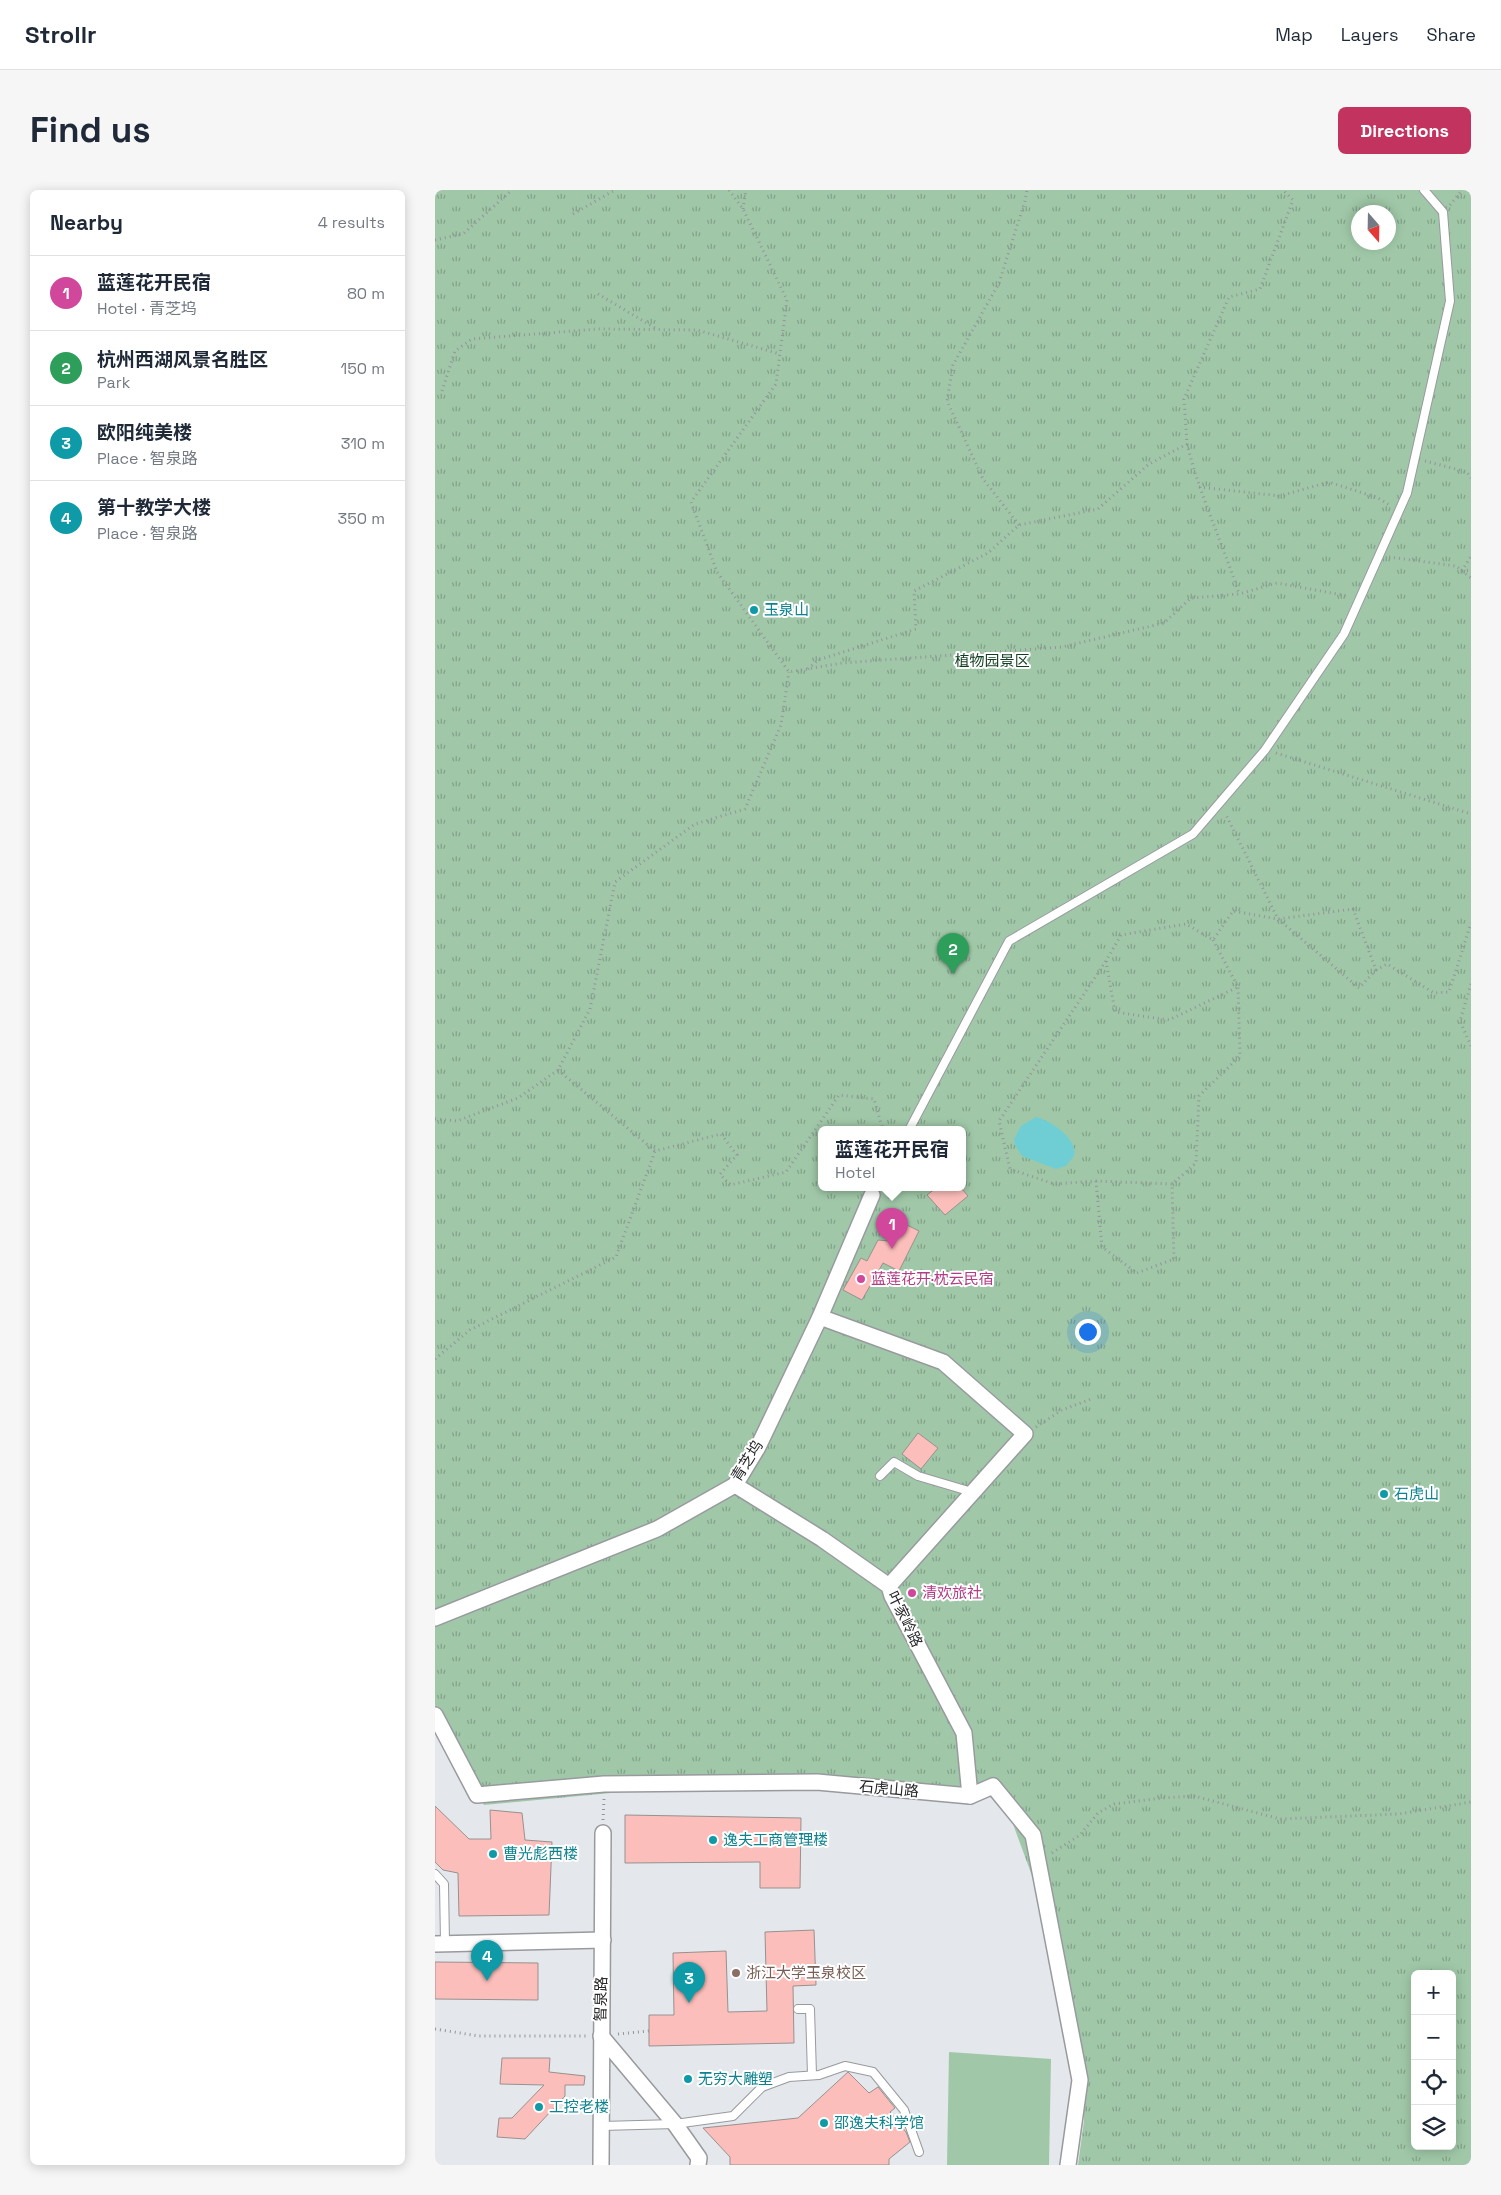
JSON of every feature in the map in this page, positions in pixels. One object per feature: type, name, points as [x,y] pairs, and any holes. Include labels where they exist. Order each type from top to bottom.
[{"type":"street","name":"青芝坞","points":[[435,1618],[657,1529],[735,1485],[758,1447],[875,1191]]},
{"type":"street","points":[[819,1317],[943,1362],[1025,1434],[889,1586]]},
{"type":"street","name":"叶家岭路","points":[[735,1485],[822,1539],[889,1586],[892,1596],[964,1733],[970,1796]]},
{"type":"street","name":"石虎山路","points":[[435,1715],[477,1795],[604,1784],[817,1782],[970,1796],[993,1786],[1033,1835],[1080,2080],[1069,2165]]},
{"type":"street","name":"智泉路","points":[[601,2165],[603,1833]]},
{"type":"street","points":[[440,1944],[603,1940]]},
{"type":"street","points":[[601,2036],[675,2124],[699,2158],[699,2165]]},
{"type":"lane","points":[[911,1126],[1009,941],[1193,834],[1265,750],[1344,634],[1407,493],[1450,301],[1443,212],[1424,190]]},
{"type":"lane","points":[[880,1476],[894,1462],[918,1476],[973,1492]]},
{"type":"lane","points":[[435,1874],[444,1884],[440,1944]]},
{"type":"lane","points":[[799,2009],[810,2010],[812,2075]]},
{"type":"lane","points":[[602,2126],[675,2124],[733,2116],[762,2087],[789,2077],[812,2075],[845,2066],[873,2072],[904,2110],[919,2152]]},
{"type":"path","points":[[435,240],[463,234],[512,190]]},
{"type":"path","points":[[573,214],[615,190]]},
{"type":"path","points":[[435,1119],[457,1121],[518,1098],[558,1070],[590,1009],[615,882],[695,824],[745,809],[781,725],[789,672],[717,572],[691,502],[777,384],[787,300],[743,209],[729,190]]},
{"type":"path","points":[[743,209],[746,190]]},
{"type":"path","points":[[1019,525],[983,479],[947,401],[953,365],[999,282],[1027,190]]},
{"type":"path","points":[[1239,594],[1223,545],[1199,487],[1187,444],[1184,399],[1229,297],[1260,289],[1293,200],[1283,190]]},
{"type":"path","points":[[1443,212],[1463,190]]},
{"type":"path","points":[[598,294],[656,328]]},
{"type":"path","points":[[442,391],[455,351],[472,339],[598,329],[656,328],[697,330],[780,354]]},
{"type":"path","points":[[808,669],[817,660],[916,629],[915,591],[988,554],[1019,525],[1098,509],[1149,464],[1187,444]]},
{"type":"path","points":[[1415,458],[1467,472],[1471,478]]},
{"type":"path","points":[[1199,487],[1280,496],[1329,482],[1378,498],[1399,511]]},
{"type":"path","points":[[1379,556],[1456,566],[1471,578]]},
{"type":"path","points":[[1462,571],[1471,556]]},
{"type":"path","points":[[1462,571],[1471,570]]},
{"type":"path","points":[[789,672],[842,663],[1062,647],[1164,624],[1191,598],[1239,594],[1277,583],[1360,598]]},
{"type":"path","points":[[1265,750],[1471,814]]},
{"type":"path","points":[[1220,803],[1278,919],[1359,988],[1376,970],[1387,964],[1434,993],[1449,992],[1471,923]]},
{"type":"path","points":[[1213,940],[1233,911],[1278,919],[1353,910],[1376,970]]},
{"type":"path","points":[[1186,924],[1213,940],[1239,987],[1240,1056],[1199,1096],[1196,1163],[1173,1184],[1096,1181],[1054,1184],[1010,1169],[999,1121],[1106,962],[1121,936],[1186,924]]},
{"type":"path","points":[[1106,962],[1115,1012],[1169,1020],[1239,987]]},
{"type":"path","points":[[1471,984],[1460,1021],[1471,1046]]},
{"type":"path","points":[[558,1070],[655,1151]]},
{"type":"path","points":[[655,1151],[721,1134],[737,1155],[719,1174],[729,1185],[786,1172],[839,1095],[874,1099],[882,1126]]},
{"type":"path","points":[[435,1359],[470,1330],[616,1257],[655,1151]]},
{"type":"path","points":[[1096,1181],[1102,1247],[1137,1272],[1174,1259],[1173,1184]]},
{"type":"path","points":[[1025,1434],[1062,1410],[1091,1399]]},
{"type":"path","points":[[603,1833],[604,1784]]},
{"type":"path","points":[[1037,1858],[1052,1853],[1080,1835],[1098,1812],[1114,1804],[1194,1796],[1280,1819],[1399,1814],[1471,1802]]},
{"type":"path","points":[[435,2029],[479,2036],[601,2036],[649,2031]]},
{"type":"green space","name":"植物园景区","points":[[435,190],[1471,190],[1471,2165],[1078,2165],[1084,2121],[1084,2099],[1049,1922],[1006,1805],[990,1797],[685,1786],[484,1805],[435,1705]]},
{"type":"green space","points":[[949,2052],[1051,2059],[1049,2165],[947,2165]]},
{"type":"water","points":[[1036,1117],[1062,1131],[1072,1143],[1074,1156],[1066,1166],[1056,1169],[1022,1156],[1015,1145],[1014,1139],[1021,1126]]},
{"type":"building","points":[[932,1191],[964,1191],[968,1196],[945,1215],[927,1195]]},
{"type":"building","points":[[899,1221],[919,1231],[899,1271],[883,1263],[862,1300],[843,1290],[861,1258],[867,1261],[878,1240],[889,1241]]},
{"type":"building","points":[[918,1433],[938,1448],[921,1469],[902,1454]]},
{"type":"building","name":"曹光彪西楼","points":[[435,1806],[469,1839],[491,1839],[490,1810],[522,1813],[525,1840],[552,1842],[549,1915],[459,1916],[458,1873],[443,1870],[435,1862]]},
{"type":"building","name":"逸夫工商管理楼","points":[[625,1815],[801,1818],[800,1888],[760,1888],[760,1862],[625,1863]]},
{"type":"building","points":[[814,1930],[816,1985],[793,1986],[794,2043],[649,2046],[649,2015],[674,2015],[673,1953],[726,1951],[728,2012],[767,2011],[765,1932]]},
{"type":"building","points":[[435,1962],[538,1963],[538,2000],[435,1999]]},
{"type":"building","name":"工控老楼","points":[[502,2058],[550,2058],[549,2072],[585,2076],[584,2085],[565,2085],[565,2096],[525,2139],[497,2137],[499,2118],[512,2118],[544,2085],[500,2084]]},
{"type":"building","name":"邵逸夫科学馆","points":[[848,2072],[869,2093],[878,2087],[895,2108],[890,2112],[906,2132],[910,2142],[889,2159],[889,2165],[730,2165],[730,2157],[703,2128],[798,2118]]},
{"type":"place","name":"玉泉山","points":[[754,610]]},
{"type":"place","name":"杭州西湖风景名胜区","points":[[953,974]]},
{"type":"place","name":"蓝莲花开民宿","points":[[892,1249]]},
{"type":"place","name":"蓝莲花开·枕云民宿","points":[[861,1279]]},
{"type":"place","name":"石虎山","points":[[1384,1494]]},
{"type":"place","name":"清欢旅社","points":[[912,1593]]},
{"type":"place","name":"逸夫工商管理楼","points":[[713,1840]]},
{"type":"place","name":"曹光彪西楼","points":[[493,1854]]},
{"type":"place","name":"浙江大学玉泉校区","points":[[736,1973]]},
{"type":"place","name":"第十教学大楼","points":[[487,1981]]},
{"type":"place","name":"欧阳纯美楼","points":[[689,2003]]},
{"type":"place","name":"无穷大雕塑","points":[[688,2079]]},
{"type":"place","name":"工控老楼","points":[[539,2107]]},
{"type":"place","name":"邵逸夫科学馆","points":[[824,2123]]}]
